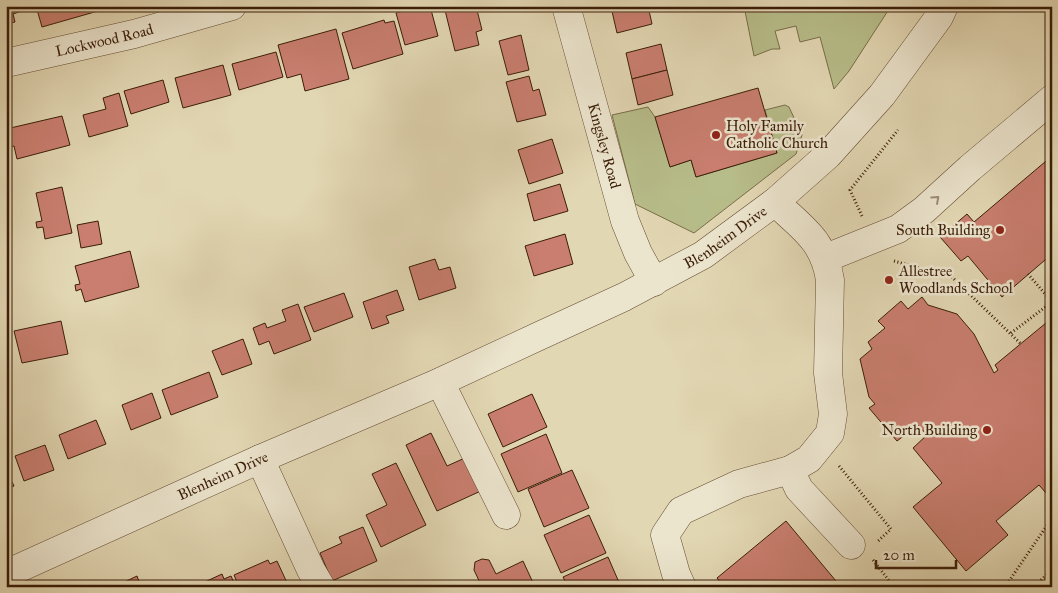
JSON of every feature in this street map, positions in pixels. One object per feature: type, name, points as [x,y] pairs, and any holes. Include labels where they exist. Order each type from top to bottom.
[{"type":"street","name":"Kingsley Road","points":[[566,6],[625,221],[638,253],[654,282]]},
{"type":"street","name":"Blenheim Drive","points":[[13,578],[260,460],[440,382],[654,282],[703,255],[775,202],[828,155],[882,95],[939,17],[944,6]]},
{"type":"street","name":"Lockwood Road","points":[[6,63],[134,34],[223,7]]},
{"type":"street","points":[[826,258],[898,229],[924,210],[970,168],[1052,99]]},
{"type":"street","points":[[682,587],[676,574],[665,534],[681,511],[739,484],[790,470],[810,459],[830,433],[834,414],[828,373],[830,280],[826,258],[817,242],[775,202]]},
{"type":"street","points":[[440,382],[506,515]]},
{"type":"street","points":[[260,460],[311,570],[321,587]]},
{"type":"street","points":[[790,470],[799,489],[852,545]]},
{"type":"path","points":[[898,130],[850,190],[872,239],[877,256],[952,277],[1021,344]]},
{"type":"path","points":[[1011,334],[1052,302],[1028,274]]},
{"type":"path","points":[[1005,587],[1052,518]]},
{"type":"path","points":[[1033,587],[1052,570]]},
{"type":"green space","points":[[744,6],[891,6],[849,71],[834,89],[820,37],[800,42],[796,26],[775,31],[780,49],[772,49],[754,56]]},
{"type":"green space","points":[[785,105],[789,107],[802,135],[796,154],[694,233],[635,204],[612,115],[648,107],[655,117],[670,167],[691,160],[696,177],[777,153],[765,110]]},
{"type":"building","points":[[6,6],[34,7],[13,14],[15,22],[6,24]]},
{"type":"building","points":[[36,6],[112,6],[112,7],[42,27]]},
{"type":"building","points":[[421,6],[430,6],[438,36],[405,45],[396,13]]},
{"type":"building","points":[[444,6],[476,6],[482,30],[476,32],[479,45],[455,51]]},
{"type":"building","points":[[648,6],[652,24],[617,33],[611,7]]},
{"type":"building","points":[[384,20],[385,23],[394,21],[403,54],[353,69],[342,33]]},
{"type":"building","points":[[336,29],[349,79],[305,91],[301,74],[287,78],[278,45]]},
{"type":"building","points":[[521,35],[529,70],[508,75],[499,41]]},
{"type":"building","points":[[661,44],[667,70],[632,79],[626,53]]},
{"type":"building","points":[[276,52],[283,77],[239,90],[232,64]]},
{"type":"building","points":[[223,65],[231,95],[183,108],[175,78]]},
{"type":"building","points":[[667,70],[673,95],[638,105],[632,79]]},
{"type":"building","points":[[529,76],[533,91],[539,89],[546,115],[517,122],[506,82]]},
{"type":"building","points":[[163,80],[169,102],[131,114],[124,91]]},
{"type":"building","name":"Holy Family Catholic Church","points":[[758,88],[777,153],[696,177],[691,160],[670,167],[655,117]]},
{"type":"building","points":[[119,93],[128,126],[89,137],[83,115],[106,109],[103,98]]},
{"type":"building","points":[[62,116],[70,145],[17,159],[14,146],[6,148],[6,129]]},
{"type":"building","points":[[552,139],[563,173],[529,184],[518,150]]},
{"type":"building","name":"South Building","points":[[1052,156],[1052,254],[1002,297],[968,256],[961,261],[940,237],[967,214],[974,222]]},
{"type":"building","points":[[560,184],[568,211],[534,221],[527,194]]},
{"type":"building","points":[[62,187],[72,233],[45,239],[43,227],[37,228],[36,222],[42,221],[36,193]]},
{"type":"building","points":[[98,221],[102,244],[81,248],[77,225]]},
{"type":"building","points":[[565,234],[573,264],[534,276],[525,246]]},
{"type":"building","points":[[130,251],[139,287],[85,302],[81,289],[76,291],[75,285],[80,284],[75,266]]},
{"type":"building","points":[[435,259],[439,270],[450,267],[456,288],[419,300],[409,267]]},
{"type":"building","points":[[397,290],[404,310],[386,316],[389,323],[372,329],[363,302]]},
{"type":"building","points":[[344,293],[353,317],[314,332],[304,307]]},
{"type":"building","name":"North Building","points":[[922,297],[928,305],[957,314],[974,334],[994,373],[998,370],[995,365],[1052,318],[1052,488],[1046,493],[1039,485],[996,521],[1008,535],[966,571],[913,507],[942,483],[913,448],[927,435],[918,425],[897,441],[869,408],[875,404],[869,397],[860,359],[872,349],[868,342],[885,328],[878,321],[901,301],[908,309]]},
{"type":"building","points":[[298,304],[311,340],[274,354],[269,341],[259,345],[253,328],[265,323],[267,328],[286,321],[282,310]]},
{"type":"building","points":[[61,321],[68,354],[22,363],[14,331]]},
{"type":"building","points":[[243,339],[252,364],[222,375],[212,351]]},
{"type":"building","points":[[209,372],[218,397],[171,415],[162,390]]},
{"type":"building","points":[[152,393],[161,418],[131,430],[122,405]]},
{"type":"building","points":[[532,394],[547,427],[503,447],[488,414]]},
{"type":"building","points":[[96,420],[106,444],[68,459],[59,435]]},
{"type":"building","points":[[431,433],[447,466],[467,457],[483,490],[437,511],[406,445]]},
{"type":"building","points":[[546,434],[562,473],[518,492],[501,454]]},
{"type":"building","points":[[45,445],[54,470],[24,481],[15,456]]},
{"type":"building","points":[[396,463],[426,525],[381,547],[366,515],[387,505],[372,474]]},
{"type":"building","points":[[6,469],[14,486],[6,489]]},
{"type":"building","points":[[572,470],[589,508],[544,527],[528,489]]},
{"type":"building","points":[[589,515],[606,553],[561,573],[544,535]]},
{"type":"building","points":[[786,521],[841,587],[724,587],[717,578]]},
{"type":"building","points":[[363,527],[377,561],[332,581],[320,553],[342,543],[339,537]]},
{"type":"building","points":[[608,557],[621,587],[568,587],[563,577]]},
{"type":"building","points":[[482,559],[489,560],[496,574],[523,561],[535,587],[482,587],[474,570],[475,562]]},
{"type":"building","points":[[268,560],[270,564],[277,561],[289,587],[239,587],[234,575]]},
{"type":"building","points":[[222,574],[224,579],[231,576],[236,587],[194,587]]},
{"type":"building","points":[[137,576],[141,587],[114,587]]},
{"type":"place","name":"Holy Family Catholic Church","points":[[716,135]]},
{"type":"place","name":"South Building","points":[[1000,230]]},
{"type":"place","name":"Allestree Woodlands School","points":[[889,280]]},
{"type":"place","name":"North Building","points":[[987,430]]}]
